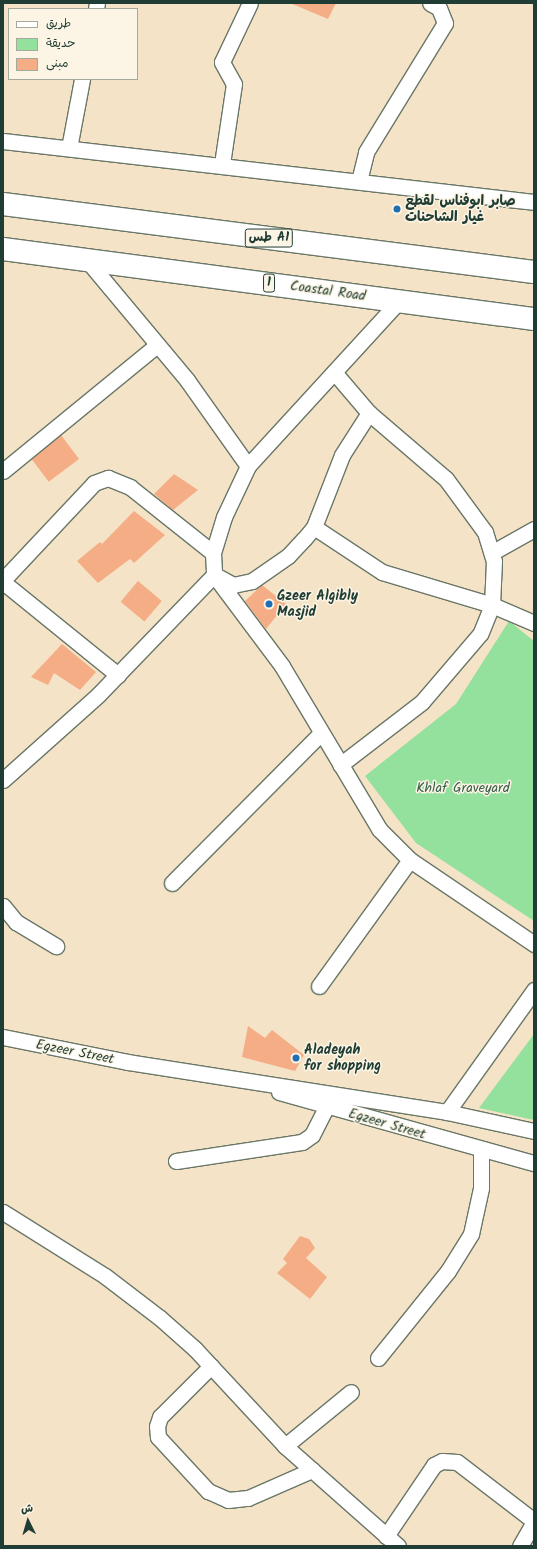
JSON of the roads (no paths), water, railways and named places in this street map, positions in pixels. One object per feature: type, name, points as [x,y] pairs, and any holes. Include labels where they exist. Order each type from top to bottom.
[{"type":"highway","name":"طس A1","points":[[3,204],[534,272]]},
{"type":"highway","name":"Coastal Road","points":[[3,248],[534,319]]},
{"type":"street","points":[[222,164],[234,84],[222,62],[250,3]]},
{"type":"street","points":[[359,181],[366,152],[445,23],[438,8],[430,3]]},
{"type":"street","points":[[69,148],[82,80]]},
{"type":"street","points":[[3,141],[222,164],[534,202]]},
{"type":"street","points":[[86,259],[212,412],[248,466]]},
{"type":"street","points":[[399,301],[248,466],[224,516],[213,553],[214,575],[263,637],[320,734],[379,829],[410,860],[534,944]]},
{"type":"street","points":[[3,471],[157,345]]},
{"type":"street","points":[[334,372],[369,413],[446,479],[486,532],[493,552],[492,605],[480,634],[422,702],[340,765]]},
{"type":"street","points":[[214,575],[233,585],[252,581],[288,556],[314,527],[342,455],[369,413]]},
{"type":"street","points":[[118,675],[3,581],[94,483],[108,478],[130,487],[213,553]]},
{"type":"street","points":[[314,527],[382,572],[492,605],[534,623]]},
{"type":"street","points":[[493,552],[534,529]]},
{"type":"street","points":[[3,780],[118,675],[214,575]]},
{"type":"street","points":[[172,883],[320,734]]},
{"type":"street","points":[[319,986],[410,860]]},
{"type":"street","points":[[3,906],[16,922],[56,946]]},
{"type":"street","points":[[447,1112],[534,990]]},
{"type":"street","name":"Egzeer Street","points":[[3,1037],[242,1081],[447,1112],[534,1131]]},
{"type":"street","name":"Egzeer Street","points":[[242,1081],[326,1107],[534,1163]]},
{"type":"street","points":[[176,1161],[302,1142],[312,1135],[326,1107]]},
{"type":"street","points":[[378,1358],[448,1271],[471,1234],[481,1188],[482,1150]]},
{"type":"street","points":[[3,1212],[105,1276],[160,1318],[211,1366],[285,1446],[392,1541],[434,1465],[442,1461],[456,1462],[534,1522],[520,1546]]},
{"type":"street","points":[[211,1366],[160,1417],[157,1426],[158,1437],[208,1491],[228,1500],[248,1498],[312,1470]]},
{"type":"street","points":[[285,1446],[351,1392]]},
{"type":"place","name":"صابر ابوفناس لقطع غيار الشاحنات","points":[[397,209]]},
{"type":"place","name":"Gzeer Algibly Masjid","points":[[269,604]]},
{"type":"place","name":"Aladeyah for shopping","points":[[296,1058]]},
{"type":"park label","name":"Khlaf Graveyard","points":[[463,788]]}]
